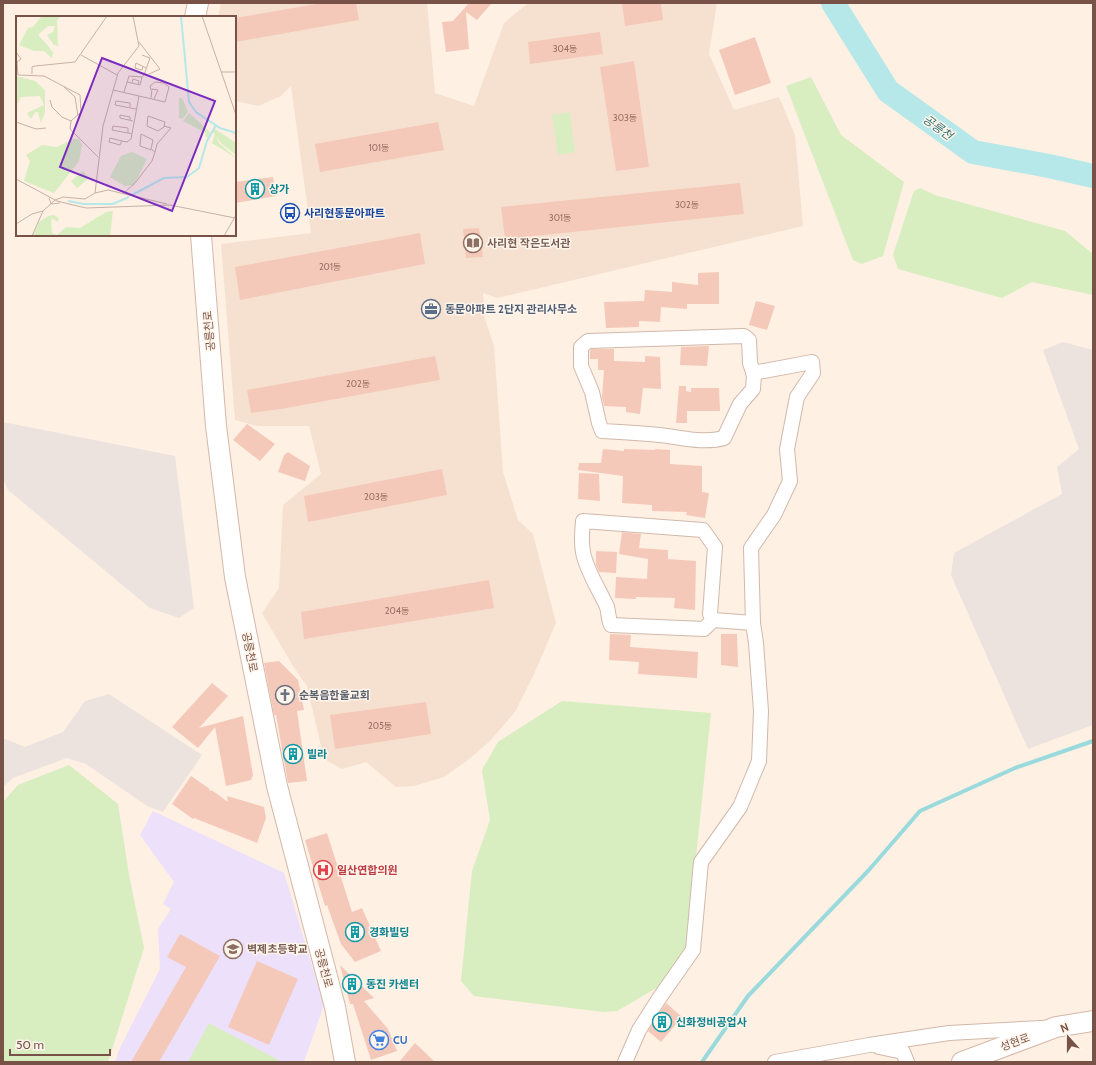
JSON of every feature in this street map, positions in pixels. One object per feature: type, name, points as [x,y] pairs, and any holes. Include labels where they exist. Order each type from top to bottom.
[{"type":"street","points":[[195,16],[198,3]]},
{"type":"street","name":"공릉천로","points":[[201,236],[216,426],[235,577],[277,786],[334,1007],[345,1062]]},
{"type":"street","points":[[744,336],[749,340],[750,363],[753,373],[753,389],[740,404],[724,438],[716,440],[688,440],[658,435],[602,431],[592,392],[582,366],[581,347],[588,341],[744,336]]},
{"type":"street","points":[[624,1062],[639,1030],[693,950],[701,862],[740,807],[759,761],[761,711],[753,623],[751,548],[774,515],[790,481],[787,449],[797,397],[813,372],[812,362],[753,373]]},
{"type":"street","points":[[583,521],[703,530],[715,547],[710,614],[712,620],[704,629],[611,625],[607,608],[600,595],[583,553],[583,521]]},
{"type":"street","points":[[712,620],[753,623]]},
{"type":"street","name":"성현로","points":[[962,1062],[1056,1027],[1093,1021]]},
{"type":"street","points":[[775,1062],[869,1045],[949,1033],[1056,1027]]},
{"type":"street","points":[[869,1045],[904,1052],[907,1062]]},
{"type":"shaded area","points":[[221,3],[427,3],[435,93],[474,106],[504,23],[528,3],[717,3],[709,54],[734,110],[779,97],[795,135],[803,226],[497,298],[483,293],[485,319],[494,346],[503,472],[518,520],[533,534],[556,623],[535,672],[515,712],[490,741],[468,760],[444,777],[414,786],[396,787],[366,762],[342,769],[324,759],[307,686],[293,666],[262,613],[279,588],[283,505],[321,474],[309,426],[257,426],[235,420],[221,244],[311,233],[291,86],[281,96],[258,106],[236,101],[236,16],[218,16]]},
{"type":"shaded area","points":[[1063,342],[1093,350],[1093,725],[1028,749],[951,575],[954,553],[1062,494],[1057,467],[1079,449],[1043,350]]},
{"type":"shaded area","points":[[3,422],[175,456],[194,608],[179,618],[150,608],[8,490],[3,479]]},
{"type":"shaded area","points":[[109,694],[202,755],[163,812],[147,806],[86,764],[67,758],[13,778],[3,787],[3,738],[25,747],[63,732],[85,701]]},
{"type":"shaded area","name":"벽제초등학교","points":[[153,811],[284,873],[324,1005],[304,1062],[115,1062],[119,1050],[160,969],[158,929],[171,909],[163,904],[174,882],[140,835]]},
{"type":"green space","points":[[811,77],[841,135],[904,182],[883,256],[862,264],[853,260],[786,86]]},
{"type":"green space","points":[[570,112],[575,152],[558,155],[552,115]]},
{"type":"green space","points":[[920,188],[935,195],[1065,231],[1093,254],[1093,295],[1032,282],[1002,298],[898,269],[893,255],[914,191]]},
{"type":"green space","points":[[562,701],[711,713],[684,972],[617,1011],[603,1012],[474,996],[461,981],[472,871],[490,820],[482,770],[498,742]]},
{"type":"green space","points":[[69,765],[118,804],[129,875],[144,948],[108,1062],[3,1062],[3,802],[18,785]]},
{"type":"green space","points":[[209,1023],[282,1062],[188,1062]]},
{"type":"building","points":[[322,3],[356,3],[359,20],[236,42],[236,18]]},
{"type":"building","points":[[469,3],[492,3],[477,20],[466,12],[469,49],[446,52],[442,22],[453,21]]},
{"type":"building","points":[[622,3],[661,3],[663,20],[625,26]]},
{"type":"building","points":[[600,32],[603,54],[530,64],[528,42]]},
{"type":"building","points":[[755,37],[771,83],[735,95],[719,50]]},
{"type":"building","points":[[634,61],[649,167],[616,171],[600,67]]},
{"type":"building","points":[[438,122],[444,150],[320,172],[315,144]]},
{"type":"building","name":"상가","points":[[273,177],[276,196],[236,203],[236,182]]},
{"type":"building","points":[[740,183],[744,214],[505,239],[501,207]]},
{"type":"building","name":"사리현 작은도서관","points":[[479,228],[483,257],[466,258],[463,229]]},
{"type":"building","points":[[420,233],[425,264],[240,300],[235,267]]},
{"type":"building","points":[[719,272],[719,304],[687,304],[687,309],[661,307],[660,322],[639,321],[639,327],[606,328],[604,302],[644,301],[645,290],[672,292],[672,282],[698,285],[698,273]]},
{"type":"building","name":"동문아파트 2단지 관리사무소","points":[[435,301],[438,314],[427,317],[424,303]]},
{"type":"building","points":[[756,301],[775,306],[767,330],[749,325]]},
{"type":"building","points":[[709,346],[707,366],[680,365],[681,347]]},
{"type":"building","points":[[591,349],[614,349],[614,361],[645,362],[645,356],[660,357],[661,389],[643,388],[640,414],[626,412],[626,407],[604,406],[602,397],[604,370],[598,370],[598,359],[590,359]]},
{"type":"building","points":[[435,356],[440,380],[281,409],[251,413],[247,390]]},
{"type":"building","points":[[679,386],[686,386],[686,391],[691,392],[691,388],[719,388],[720,411],[687,411],[687,423],[676,423]]},
{"type":"building","points":[[247,424],[275,444],[260,461],[233,440]]},
{"type":"building","points":[[603,449],[624,451],[624,449],[670,450],[670,464],[702,466],[702,492],[709,493],[705,518],[686,515],[687,512],[652,511],[652,505],[622,503],[623,476],[578,470],[579,463],[601,463]]},
{"type":"building","points":[[288,452],[310,466],[305,481],[278,472],[284,455]]},
{"type":"building","points":[[442,469],[447,495],[308,522],[304,496]]},
{"type":"building","points":[[579,473],[599,474],[600,501],[578,499]]},
{"type":"building","points":[[622,532],[641,534],[639,548],[668,550],[668,559],[696,561],[695,610],[674,608],[675,598],[615,598],[616,577],[647,579],[648,559],[619,554]]},
{"type":"building","points":[[596,551],[617,552],[616,573],[599,572],[596,565]]},
{"type":"building","points":[[489,580],[494,608],[304,639],[301,612]]},
{"type":"building","points":[[610,634],[631,635],[630,647],[698,652],[697,678],[638,674],[639,662],[609,660]]},
{"type":"building","points":[[721,634],[737,634],[738,667],[721,665]]},
{"type":"building","points":[[279,661],[298,680],[304,710],[297,711],[307,781],[288,783],[276,715],[274,715],[264,663]]},
{"type":"building","points":[[212,683],[228,696],[199,728],[243,716],[253,775],[251,780],[226,786],[215,727],[198,748],[172,727]]},
{"type":"building","points":[[426,702],[431,734],[335,749],[330,715]]},
{"type":"building","points":[[191,776],[210,789],[208,790],[213,791],[228,802],[227,796],[264,807],[266,818],[257,843],[194,818],[193,819],[172,804]]},
{"type":"building","points":[[327,833],[352,912],[362,908],[381,951],[355,962],[341,944],[327,905],[325,906],[305,840]]},
{"type":"building","points":[[180,934],[220,956],[159,1062],[131,1062],[186,967],[167,957]]},
{"type":"building","points":[[257,961],[298,979],[269,1045],[228,1027]]},
{"type":"building","name":"CU","points":[[340,965],[374,998],[364,1001],[388,1029],[397,1051],[371,1060],[353,1004],[350,1004]]},
{"type":"building","name":"신화정비공업사","points":[[666,1003],[682,1017],[661,1042],[648,1031]]},
{"type":"building","points":[[415,1043],[435,1062],[399,1062]]},
{"type":"waterway","name":"공릉천","points":[[833,3],[888,91],[973,152],[1093,176]]},
{"type":"waterway","points":[[702,1062],[748,996],[868,871],[920,811],[1015,768],[1093,741]]},
{"type":"place","name":"상가","points":[[255,189]]},
{"type":"place","name":"사리현동문아파트","points":[[290,213]]},
{"type":"place","name":"사리현 작은도서관","points":[[473,243]]},
{"type":"place","name":"동문아파트 2단지 관리사무소","points":[[431,309]]},
{"type":"place","name":"순복음한울교회","points":[[285,695]]},
{"type":"place","name":"빌라","points":[[293,754]]},
{"type":"place","name":"일산연합의원","points":[[323,870]]},
{"type":"place","name":"경화빌딩","points":[[355,932]]},
{"type":"place","name":"벽제초등학교","points":[[233,949]]},
{"type":"place","name":"동진 카센터","points":[[352,984]]},
{"type":"place","name":"신화정비공업사","points":[[662,1022]]},
{"type":"place","name":"CU","points":[[379,1040]]}]
